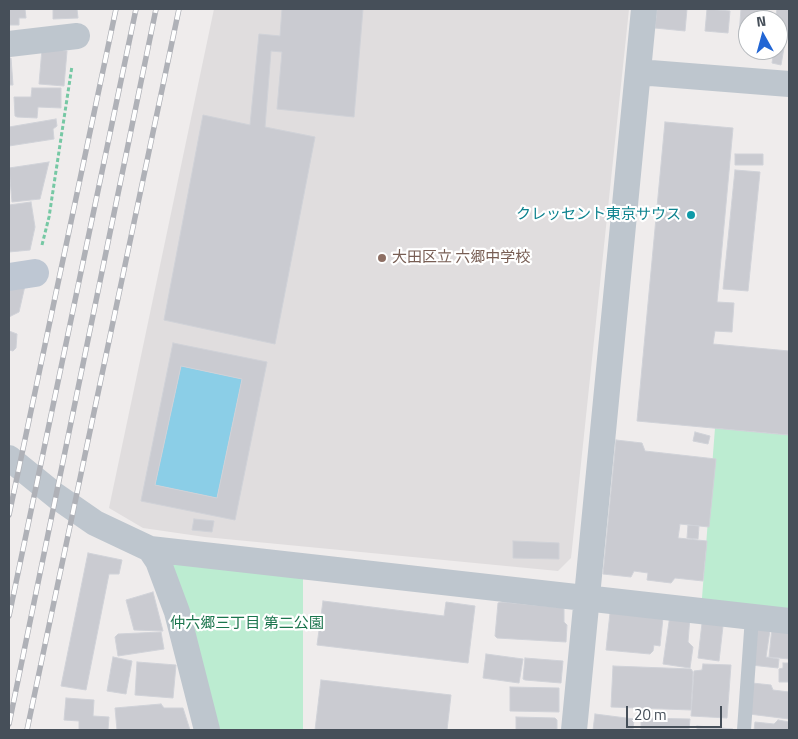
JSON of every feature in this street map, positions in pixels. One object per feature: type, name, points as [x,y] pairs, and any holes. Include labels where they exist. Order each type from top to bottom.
[{"type":"street","points":[[574,730],[644,9]]},
{"type":"street","points":[[9,44],[77,36]]},
{"type":"street","points":[[638,72],[789,84]]},
{"type":"street","points":[[9,458],[56,496],[95,523],[150,549],[789,621]]},
{"type":"street","points":[[150,549],[158,561],[177,612],[207,730]]},
{"type":"lane","points":[[744,730],[752,617]]},
{"type":"path","points":[[22,275],[49,217],[77,36]]},
{"type":"shaded area","name":"大田区立 六郷中学校","points":[[214,9],[629,9],[571,558],[558,571],[205,537],[143,528],[109,508]]},
{"type":"green space","points":[[715,428],[789,435],[789,621],[701,611]]},
{"type":"green space","name":"仲六郷三丁目 第二公園","points":[[166,554],[303,574],[303,730],[215,730]]},
{"type":"water","points":[[181,366],[242,379],[217,498],[155,485]]},
{"type":"building","points":[[9,9],[25,9],[26,18],[19,18],[19,25],[9,25]]},
{"type":"building","points":[[53,9],[77,9],[78,18],[53,19]]},
{"type":"building","points":[[282,9],[363,9],[354,117],[277,109],[282,52],[271,51],[265,127],[315,137],[275,344],[164,320],[203,115],[250,125],[259,34],[280,36]]},
{"type":"building","points":[[657,9],[687,9],[685,31],[655,28]]},
{"type":"building","points":[[707,9],[730,11],[728,33],[705,31]]},
{"type":"building","points":[[741,9],[767,9],[767,10]]},
{"type":"building","points":[[789,9],[789,38],[788,10],[777,10]]},
{"type":"building","points":[[42,49],[67,51],[64,86],[39,84]]},
{"type":"building","points":[[9,58],[11,58],[13,85],[9,85]]},
{"type":"building","points":[[772,60],[782,60],[781,65],[772,63]]},
{"type":"building","points":[[32,88],[61,88],[61,108],[38,107],[37,118],[15,116],[14,97],[31,97]]},
{"type":"building","points":[[56,119],[57,126],[53,129],[54,139],[9,146],[9,127]]},
{"type":"building","name":"クレッセント東京サウス","points":[[665,122],[733,128],[717,302],[734,303],[732,332],[715,331],[713,344],[789,351],[789,435],[637,421]]},
{"type":"building","points":[[735,154],[763,154],[763,165],[735,165]]},
{"type":"building","points":[[49,162],[40,199],[12,202],[9,168]]},
{"type":"building","points":[[735,170],[760,172],[748,291],[723,289]]},
{"type":"building","points":[[31,202],[35,227],[30,250],[9,252],[9,205]]},
{"type":"building","points":[[27,277],[19,312],[9,317],[9,279]]},
{"type":"building","points":[[9,331],[17,334],[16,348],[13,351],[9,350]]},
{"type":"building","points":[[173,343],[267,362],[235,520],[141,501]],"holes":[[[181,366],[242,379],[217,498],[155,485]]]},
{"type":"building","points":[[695,432],[710,436],[708,444],[693,441]]},
{"type":"building","points":[[616,440],[642,443],[645,451],[716,459],[709,527],[680,524],[678,538],[707,541],[703,581],[675,578],[671,583],[647,580],[648,573],[634,571],[631,577],[603,574]]},
{"type":"building","points":[[194,519],[214,521],[212,532],[192,530]]},
{"type":"building","points":[[688,525],[699,526],[698,539],[687,538]]},
{"type":"building","points":[[513,541],[559,543],[559,559],[513,558]]},
{"type":"building","points":[[88,553],[122,560],[119,574],[109,574],[86,690],[61,686]]},
{"type":"building","points":[[153,592],[163,631],[134,630],[126,600]]},
{"type":"building","points":[[323,601],[444,616],[446,602],[475,606],[468,663],[317,645]]},
{"type":"building","points":[[498,603],[564,608],[564,622],[567,625],[566,642],[497,638],[495,636]]},
{"type":"building","points":[[610,613],[663,618],[660,646],[654,645],[653,651],[650,654],[606,650]]},
{"type":"building","points":[[670,615],[690,617],[688,642],[693,647],[690,668],[663,664]]},
{"type":"building","points":[[702,623],[723,626],[719,661],[698,658]]},
{"type":"building","points":[[756,628],[770,630],[766,657],[779,659],[778,668],[751,665]]},
{"type":"building","points":[[772,628],[789,630],[789,659],[769,657]]},
{"type":"building","points":[[161,632],[164,649],[118,656],[115,637],[118,634]]},
{"type":"building","points":[[486,654],[523,659],[519,683],[483,678]]},
{"type":"building","points":[[113,657],[132,661],[126,694],[107,691]]},
{"type":"building","points":[[525,658],[563,661],[561,683],[523,679]]},
{"type":"building","points":[[137,662],[176,665],[173,698],[135,695]]},
{"type":"building","points":[[783,663],[789,663],[789,682],[779,682],[779,669],[783,668]]},
{"type":"building","points":[[703,664],[731,665],[727,718],[691,716],[694,671],[702,670]]},
{"type":"building","points":[[613,666],[691,669],[693,672],[691,710],[611,707]]},
{"type":"building","points":[[321,680],[451,695],[447,730],[315,730]]},
{"type":"building","points":[[752,683],[771,685],[773,690],[789,692],[789,719],[749,714]]},
{"type":"building","points":[[510,687],[559,688],[559,712],[510,711]]},
{"type":"building","points":[[66,698],[94,700],[93,716],[109,717],[108,730],[79,730],[79,721],[64,720]]},
{"type":"building","points":[[161,704],[164,708],[183,708],[190,730],[117,730],[115,708]]},
{"type":"building","points":[[595,714],[634,719],[633,730],[593,730]]},
{"type":"building","points":[[516,717],[555,718],[557,720],[557,730],[516,730]]},
{"type":"building","points":[[641,718],[690,719],[689,730],[641,730]]},
{"type":"building","points":[[778,720],[789,722],[789,730],[754,730],[755,722],[774,724]]},
{"type":"building","points":[[697,726],[733,729],[733,730],[697,730]]},
{"type":"railway","points":[[9,515],[116,9]]},
{"type":"railway","points":[[9,616],[136,9]]},
{"type":"railway","points":[[9,724],[156,9]]},
{"type":"railway","points":[[27,730],[179,9]]},
{"type":"place","name":"クレッセント東京サウス","points":[[691,215]]},
{"type":"place","name":"大田区立 六郷中学校","points":[[382,258]]}]
